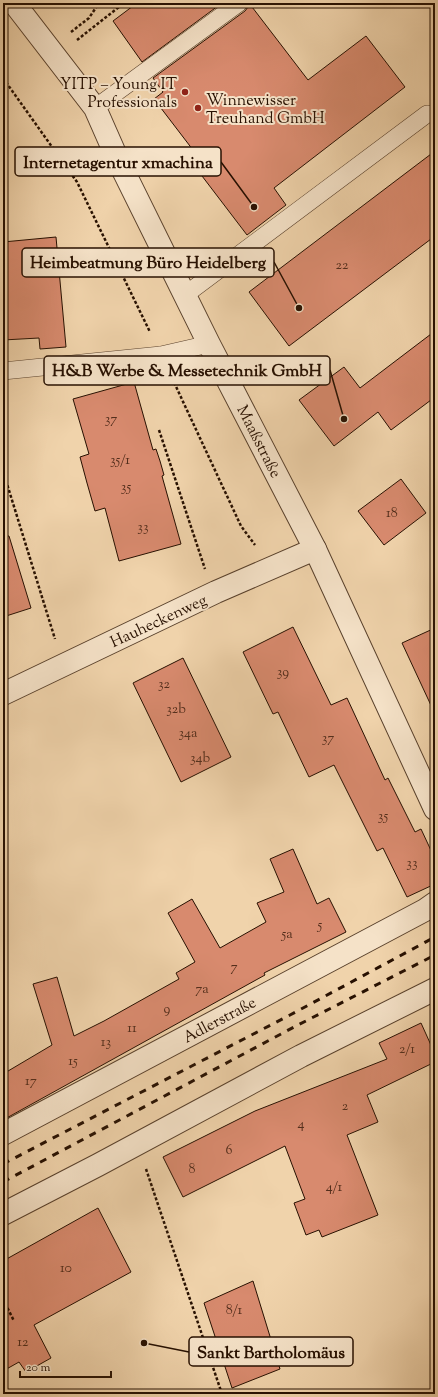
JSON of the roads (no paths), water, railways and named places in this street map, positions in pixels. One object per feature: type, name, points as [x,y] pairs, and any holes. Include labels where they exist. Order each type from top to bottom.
[{"type":"street","name":"Maaßstraße","points":[[14,3],[95,108],[116,158],[315,549],[435,809]]},
{"type":"street","name":"Hauheckenweg","points":[[3,694],[216,592],[315,549]]},
{"type":"street","name":"Adlerstraße","points":[[3,1134],[425,910],[435,903]]},
{"type":"street","points":[[3,1214],[136,1145],[301,1056],[435,989]]},
{"type":"lane","points":[[95,108],[239,3]]},
{"type":"lane","points":[[185,295],[427,114]]},
{"type":"lane","points":[[3,371],[161,355],[210,344]]},
{"type":"railway","points":[[3,1164],[290,1015],[435,937]]},
{"type":"railway","points":[[3,1182],[296,1026],[435,955]]},
{"type":"place","name":"YITP − Young IT Professionals","points":[[185,92]]},
{"type":"place","name":"Winnewisser Treuhand GmbH","points":[[198,108]]},
{"type":"place","name":"Internetagentur xmachina","points":[[254,207]]},
{"type":"place","name":"Heimbeatmung Büro Heidelberg","points":[[299,308]]},
{"type":"place","name":"H&B Werbe & Messetechnik GmbH","points":[[344,419]]},
{"type":"place","name":"Sankt Bartholomäus","points":[[144,1343]]}]
